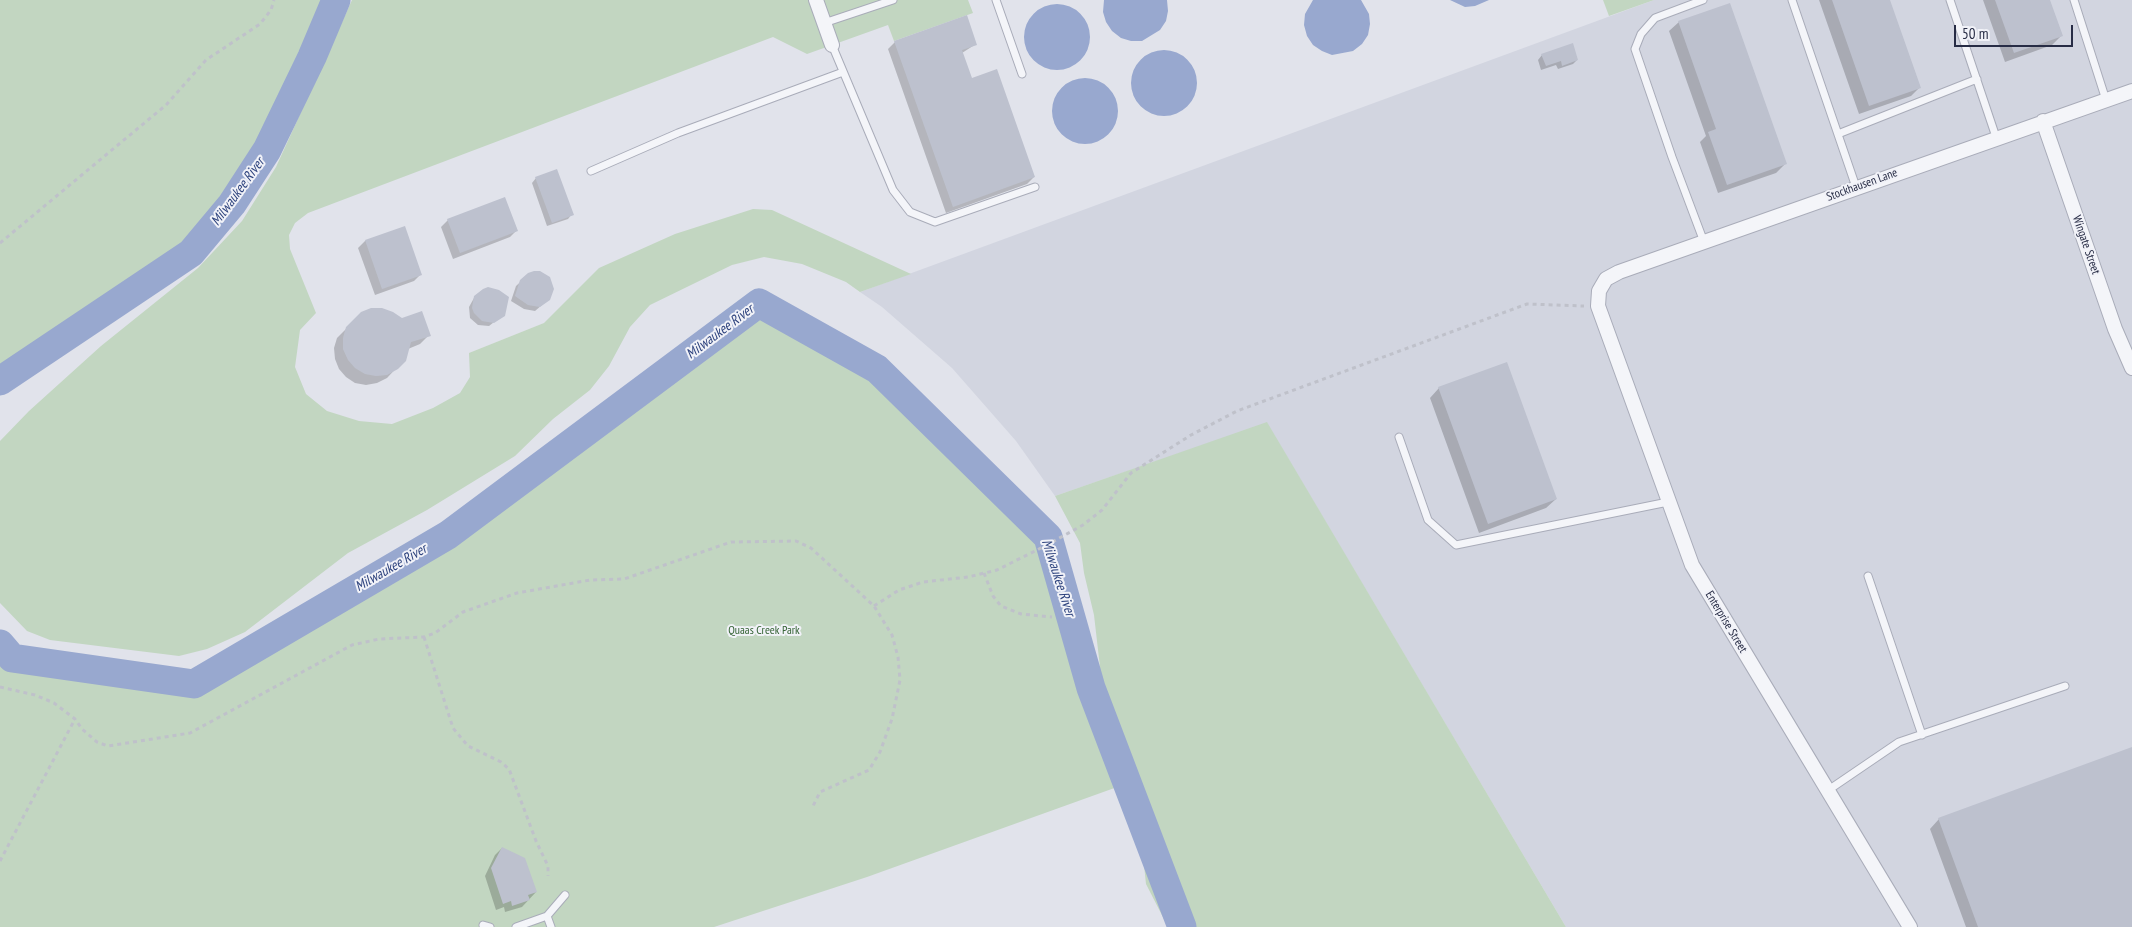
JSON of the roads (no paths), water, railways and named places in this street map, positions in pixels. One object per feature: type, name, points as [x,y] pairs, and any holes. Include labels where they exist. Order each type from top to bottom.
[{"type":"street","points":[[816,0],[832,45]]},
{"type":"street","name":"Stockhausen Lane","points":[[1599,291],[1606,279],[1619,272],[2132,91]]},
{"type":"street","name":"Wingate Street","points":[[2043,121],[2115,329],[2132,368]]},
{"type":"street","name":"Enterprise Street","points":[[1599,291],[1598,306],[1692,565],[1910,927]]},
{"type":"lane","points":[[824,23],[893,0]]},
{"type":"lane","points":[[996,0],[1022,74]]},
{"type":"lane","points":[[1703,0],[1656,18],[1641,34],[1635,49],[1672,157],[1704,242]]},
{"type":"lane","points":[[1792,0],[1856,187]]},
{"type":"lane","points":[[1950,0],[1996,138]]},
{"type":"lane","points":[[2074,0],[2106,100]]},
{"type":"lane","points":[[832,45],[893,190],[910,212],[935,222],[1035,187]]},
{"type":"lane","points":[[591,171],[678,134],[843,72]]},
{"type":"lane","points":[[1838,134],[1977,79]]},
{"type":"lane","points":[[1399,437],[1428,520],[1456,545],[1668,502]]},
{"type":"lane","points":[[1868,576],[1922,734]]},
{"type":"lane","points":[[1828,791],[1899,742],[2065,686]]},
{"type":"lane","points":[[516,927],[548,916],[565,895]]},
{"type":"lane","points":[[548,916],[551,927]]},
{"type":"water","points":[[1104,0],[1167,0],[1168,11],[1166,21],[1160,30],[1142,41],[1131,41],[1121,38],[1112,31],[1106,22],[1103,12]]},
{"type":"water","points":[[1313,0],[1361,0],[1369,14],[1370,24],[1368,35],[1362,44],[1353,51],[1332,55],[1313,45],[1307,36],[1304,25],[1305,14]]},
{"type":"water","points":[[1450,0],[1489,0],[1475,6],[1465,7]]},
{"type":"water","points":[[1057,4],[1069,7],[1080,14],[1087,25],[1090,37],[1087,49],[1080,60],[1069,67],[1057,70],[1045,67],[1034,60],[1027,49],[1024,37],[1027,25],[1034,14],[1045,7]]},
{"type":"water","points":[[1164,50],[1177,53],[1187,60],[1194,70],[1197,83],[1194,96],[1187,106],[1177,113],[1164,116],[1151,113],[1141,106],[1134,96],[1131,83],[1134,70],[1141,60],[1151,53]]},
{"type":"water","points":[[1085,78],[1098,81],[1108,88],[1115,98],[1118,111],[1115,124],[1108,134],[1098,141],[1085,144],[1072,141],[1062,134],[1055,124],[1052,111],[1055,98],[1062,88],[1072,81]]},
{"type":"waterway","name":"Milwaukee River","points":[[0,381],[191,253],[232,204],[267,150],[312,57],[336,0]]},
{"type":"waterway","name":"Milwaukee River","points":[[0,644],[12,658],[194,684],[448,535],[759,303],[877,369],[1048,537],[1091,688],[1182,927]]},
{"type":"park label","name":"Quaas Creek Park","points":[[764,631]]}]
